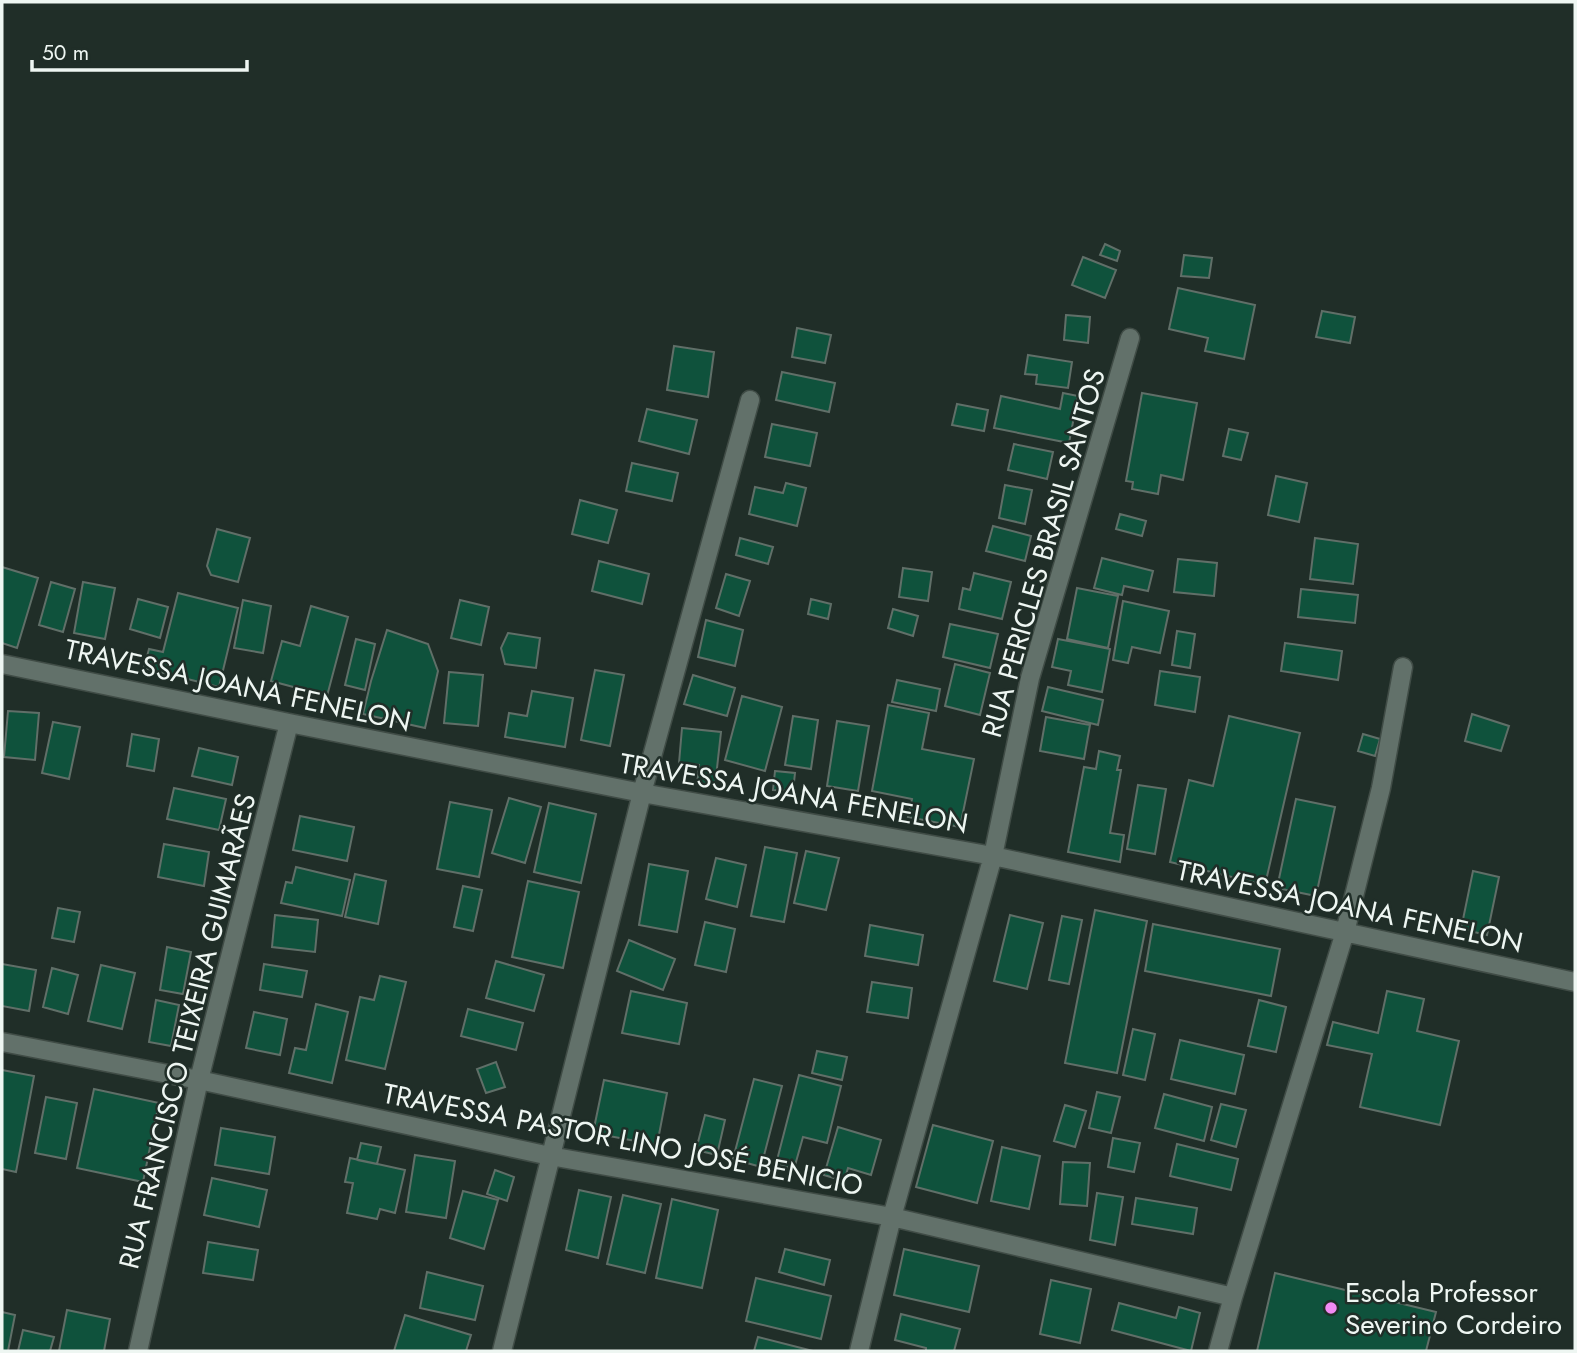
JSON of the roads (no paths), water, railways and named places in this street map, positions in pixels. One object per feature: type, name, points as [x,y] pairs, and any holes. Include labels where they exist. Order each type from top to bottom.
[{"type":"street","name":"RUA PERICLES BRASIL SANTOS","points":[[859,1351],[892,1217],[993,856],[1030,678],[1130,338]]},
{"type":"street","points":[[502,1351],[642,793],[750,400]]},
{"type":"street","name":"TRAVESSA JOANA FENELON","points":[[2,664],[642,793],[993,856],[1575,982]]},
{"type":"street","points":[[1218,1351],[1345,932],[1381,788],[1403,667]]},
{"type":"street","name":"RUA FRANCISCO TEIXEIRA GUIMARÃES","points":[[138,1351],[199,1080],[289,723]]},
{"type":"street","name":"TRAVESSA PASTOR LINO JOSÉ BENICIO","points":[[2,1042],[199,1080],[550,1156],[892,1217],[1233,1297]]},
{"type":"place","name":"Escola Professor Severino Cordeiro","points":[[1331,1308]]}]
